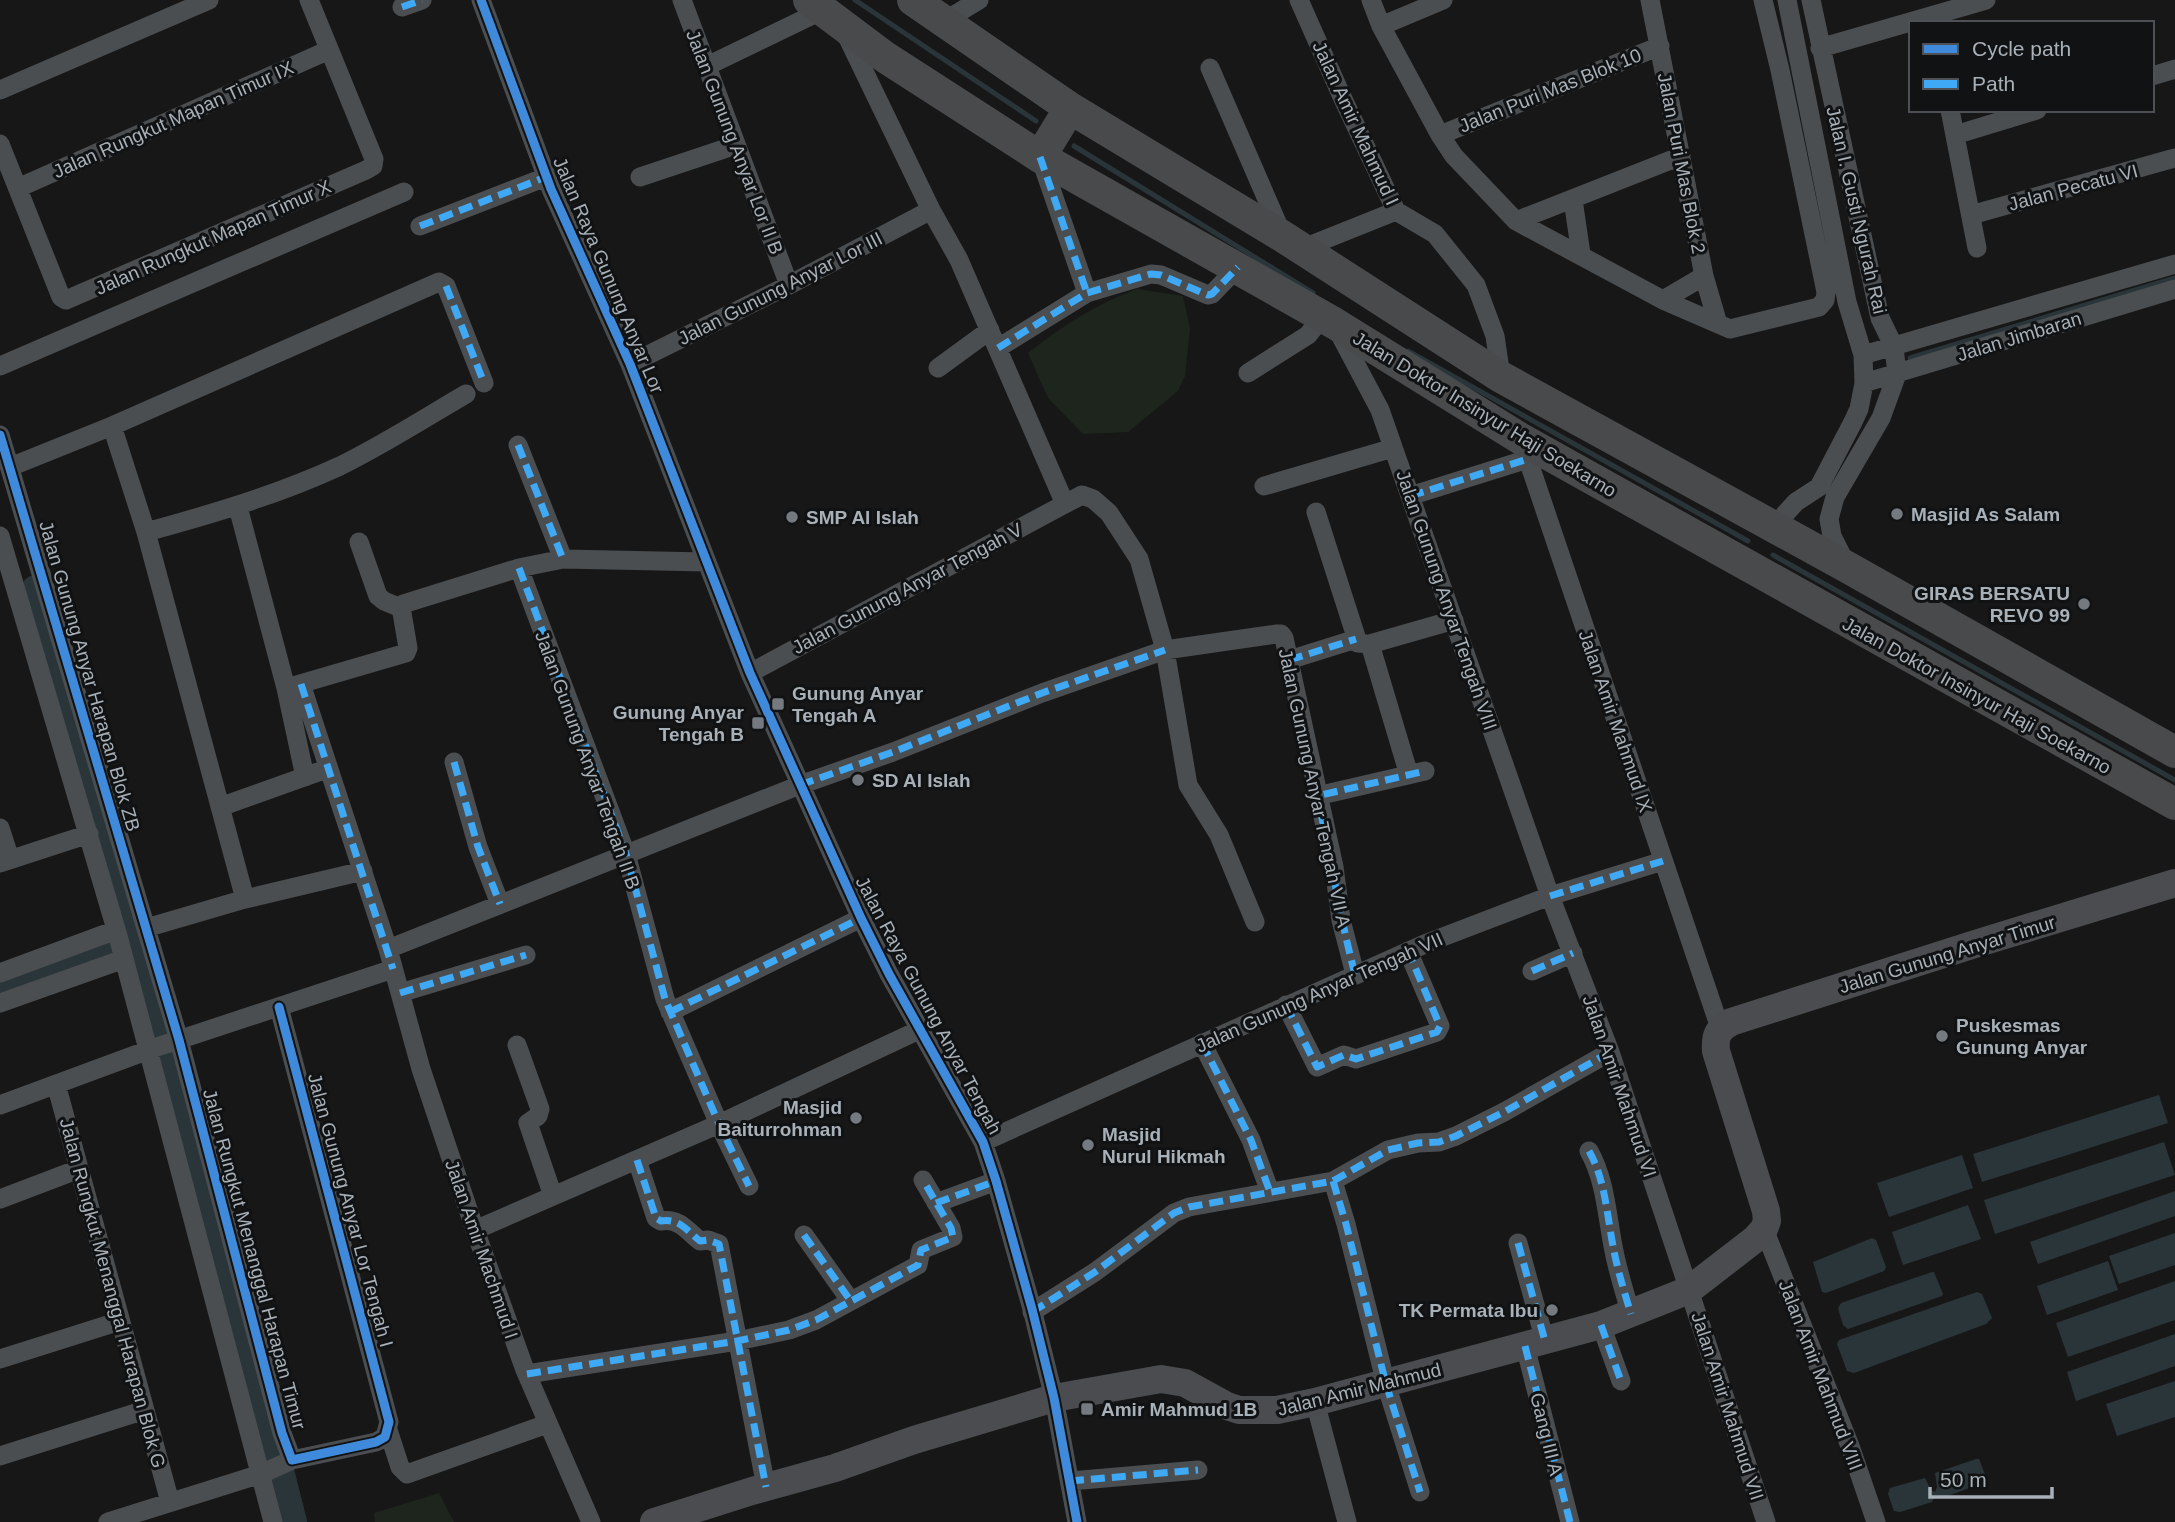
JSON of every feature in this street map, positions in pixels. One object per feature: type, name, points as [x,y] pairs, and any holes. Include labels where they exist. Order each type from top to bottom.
[{"type":"main road","points":[[913,0],[1070,108],[1292,242],[1501,377],[1847,567],[2175,752]]},
{"type":"main road","name":"Jalan Doktor Insinyur Haji Soekarno","points":[[824,11],[873,63],[1328,319],[1525,449],[2175,804]]},
{"type":"main road","points":[[1040,157],[1070,108]]},
{"type":"street","points":[[0,90],[209,0]]},
{"type":"street","points":[[309,0],[329,50]]},
{"type":"street","points":[[402,7],[422,0]]},
{"type":"street","name":"Jalan Raya Gunung Anyar Lor","points":[[481,0],[546,177],[630,364],[707,562]]},
{"type":"street","name":"Jalan Gunung Anyar Lor II B","points":[[682,0],[789,285]]},
{"type":"street","points":[[943,22],[979,0]]},
{"type":"street","name":"Jalan Amir Mahmud I","points":[[1299,0],[1396,211],[1435,234],[1476,285],[1495,336],[1501,377]]},
{"type":"street","points":[[1371,0],[1381,26],[1440,135],[1454,156],[1516,221],[1663,300],[1730,329],[1819,307],[1825,300],[1826,292],[1763,0]]},
{"type":"street","points":[[1381,26],[1443,0]]},
{"type":"street","name":"Jalan Puri Mas Blok 2","points":[[1650,0],[1704,276],[1718,324]]},
{"type":"street","name":"Jalan I. Gusti Ngurah Rai","points":[[1787,0],[1847,302],[1863,355],[1864,383],[1859,408],[1827,492],[1832,536],[1847,567]]},
{"type":"street","name":"Jalan I. Gusti Ngurah Rai","points":[[1776,529],[1796,502],[1827,492],[1881,418],[1896,374],[1894,348],[1880,317],[1811,0]]},
{"type":"street","points":[[1914,21],[1986,0]]},
{"type":"street","points":[[707,66],[824,11]]},
{"type":"street","points":[[1821,48],[1909,22]]},
{"type":"street","name":"Jalan Puri Mas Blok 10","points":[[1440,135],[1660,46]]},
{"type":"street","name":"Jalan Rungkut Mapan Timur X","points":[[18,188],[61,297],[66,300],[366,170],[373,166],[374,159],[329,50]]},
{"type":"street","name":"Jalan Rungkut Mapan Timur IX","points":[[18,188],[329,50]]},
{"type":"street","points":[[873,63],[931,210],[958,260],[1065,504],[1082,495],[1088,496],[1109,513],[1139,559],[1165,650],[1188,785],[1219,835],[1255,922]]},
{"type":"street","points":[[1210,68],[1292,242],[1396,211]]},
{"type":"street","points":[[2154,75],[2175,69]]},
{"type":"street","points":[[1950,112],[1977,248]]},
{"type":"street","points":[[1955,135],[2030,112]]},
{"type":"street","points":[[0,144],[18,188]]},
{"type":"street","points":[[640,177],[736,145]]},
{"type":"street","points":[[1516,221],[1681,156]]},
{"type":"street","points":[[1040,157],[1087,293]]},
{"type":"street","name":"Jalan Pecatu VI","points":[[1971,215],[2175,159]]},
{"type":"street","points":[[420,226],[546,177]]},
{"type":"street","points":[[0,366],[404,192]]},
{"type":"street","points":[[1573,200],[1581,254]]},
{"type":"street","name":"Jalan Gunung Anyar Lor III","points":[[630,364],[931,210]]},
{"type":"street","name":"Jalan Jimbaran","points":[[1863,355],[2175,264]]},
{"type":"street","points":[[938,368],[1087,293],[1151,274],[1161,275],[1208,295],[1238,267]]},
{"type":"street","points":[[1663,300],[1704,276]]},
{"type":"street","points":[[10,467],[112,426],[439,282],[446,286],[484,383]]},
{"type":"street","name":"Jalan Jimbaran","points":[[1864,383],[2175,289]]},
{"type":"street","points":[[1248,373],[1328,319]]},
{"type":"street","name":"Jalan Gunung Anyar Tengah VIII","points":[[1328,319],[1374,397],[1548,890]]},
{"type":"street","points":[[146,532],[238,507],[343,464],[466,394]]},
{"type":"street","points":[[112,426],[146,532],[245,899]]},
{"type":"street","name":"Jalan Gunung Anyar Harapan Blok ZB","points":[[0,435],[146,928],[163,1045]]},
{"type":"street","points":[[518,445],[563,559]]},
{"type":"street","points":[[1264,486],[1393,448]]},
{"type":"street","points":[[1410,496],[1525,449]]},
{"type":"street","name":"Jalan Amir Mahmud IX","points":[[1525,449],[1715,1015]]},
{"type":"street","name":"Jalan Gunung Anyar Tengah V","points":[[750,673],[1065,504]]},
{"type":"street","points":[[238,507],[293,686],[305,777]]},
{"type":"street","points":[[1316,512],[1363,641],[1417,773],[1317,796]]},
{"type":"street","name":"Jalan Rungkut Menanggal Harapan Timur","points":[[0,536],[120,944],[163,1045],[282,1433],[273,1522]]},
{"type":"street","points":[[359,542],[378,596],[401,608]]},
{"type":"street","points":[[293,686],[406,653],[408,648],[401,608],[405,603],[519,568],[563,559],[707,562]]},
{"type":"street","name":"Jalan Raya Gunung Anyar Tengah","points":[[707,562],[750,673],[861,918],[919,1030],[983,1142],[996,1181],[1054,1398],[1077,1522]]},
{"type":"street","name":"Jalan Gunung Anyar Tengah II B","points":[[519,568],[626,853],[670,1012],[749,1186]]},
{"type":"street","points":[[1289,660],[1454,620]]},
{"type":"street","name":"Jalan Gunung Anyar Tengah VII A","points":[[1165,650],[1281,634],[1284,638],[1334,867],[1341,920],[1355,974]]},
{"type":"street","points":[[388,949],[800,785],[893,752],[1042,692],[1165,650]]},
{"type":"street","name":"Jalan Amir Machmud I","points":[[293,686],[329,769],[388,949],[421,1069],[475,1230],[527,1374],[591,1522]]},
{"type":"street","points":[[454,762],[478,847],[500,904]]},
{"type":"street","points":[[220,807],[329,769]]},
{"type":"street","points":[[0,828],[5,861],[89,834]]},
{"type":"street","name":"Jalan Gunung Anyar Tengah VII","points":[[983,1142],[1548,890],[1663,860]]},
{"type":"street","points":[[146,928],[245,899],[363,871]]},
{"type":"street","name":"Jalan Gunung Anyar Timur","points":[[1715,1015],[1731,1022],[2175,883]]},
{"type":"street","name":"Jalan Amir Mahmud VI","points":[[1548,890],[1610,1052],[1689,1290]]},
{"type":"street","points":[[670,1012],[861,918]]},
{"type":"street","points":[[0,973],[120,944]]},
{"type":"street","points":[[0,1003],[120,944]]},
{"type":"street","points":[[1286,1005],[1317,1067],[1344,1055],[1356,1059],[1437,1032],[1440,1026],[1408,951]]},
{"type":"street","points":[[1532,971],[1573,953]]},
{"type":"street","points":[[400,993],[526,956]]},
{"type":"street","points":[[0,1105],[163,1045],[393,969]]},
{"type":"street","name":"Jalan Gunung Anyar Lor Tengah I","points":[[279,1007],[400,1467],[407,1474],[547,1424]]},
{"type":"street","points":[[1715,1015],[1716,1051],[1766,1211],[1764,1229]]},
{"type":"street","points":[[475,1230],[719,1125],[919,1030]]},
{"type":"street","points":[[1202,1043],[1246,1130],[1270,1192]]},
{"type":"street","name":"Jalan Rungkut Menanggal Harapan Timur","points":[[163,1045],[278,1466]]},
{"type":"street","points":[[517,1045],[540,1109],[538,1116],[528,1123],[553,1196]]},
{"type":"street","points":[[1031,1308],[1095,1272],[1174,1213],[1189,1207],[1333,1181],[1388,1150],[1418,1143],[1439,1142],[1456,1136],[1610,1052]]},
{"type":"street","name":"Jalan Rungkut Menanggal Harapan Blok G","points":[[56,1084],[170,1502]]},
{"type":"street","points":[[1589,1151],[1599,1176],[1611,1227],[1613,1251],[1630,1314]]},
{"type":"street","points":[[636,1160],[656,1218],[684,1225],[699,1241],[714,1241],[719,1244],[766,1487]]},
{"type":"street","points":[[0,1199],[79,1169]]},
{"type":"street","points":[[527,1374],[737,1341],[817,1320],[918,1265],[921,1250],[953,1237],[954,1233],[923,1181]]},
{"type":"street","points":[[936,1203],[996,1181]]},
{"type":"street","points":[[1333,1181],[1385,1384],[1420,1492]]},
{"type":"street","name":"Jalan Amir Mahmud","points":[[654,1522],[1054,1398],[1161,1379],[1185,1383],[1227,1406],[1267,1411],[1385,1384],[1601,1325],[1689,1290],[1764,1229]]},
{"type":"street","name":"Jalan Amir Mahmud VIII","points":[[1764,1229],[1850,1446],[1876,1522]]},
{"type":"street","points":[[804,1235],[850,1300]]},
{"type":"street","name":"Gang III A","points":[[1518,1243],[1570,1522]]},
{"type":"street","name":"Jalan Amir Mahmud VII","points":[[1689,1290],[1766,1522]]},
{"type":"street","points":[[0,1359],[120,1321]]},
{"type":"street","points":[[1601,1325],[1621,1381]]},
{"type":"street","points":[[1315,1402],[1347,1522]]},
{"type":"street","points":[[0,1456],[145,1410]]},
{"type":"street","name":"Jalan Rungkut Menanggal Harapan Timur","points":[[278,1466],[376,1442],[385,1437],[388,1426]]},
{"type":"street","points":[[108,1522],[278,1466]]},
{"type":"street","points":[[1070,1481],[1198,1469]]},
{"type":"shaded area","points":[[1137,289],[1183,296],[1190,328],[1185,376],[1178,391],[1128,432],[1083,434],[1048,398],[1028,353],[1080,316]]},
{"type":"shaded area","points":[[2159,1095],[2168,1123],[1982,1182],[1973,1154]]},
{"type":"shaded area","points":[[2164,1142],[2175,1175],[1995,1234],[1984,1200]]},
{"type":"shaded area","points":[[1962,1155],[1973,1188],[1889,1217],[1877,1183]]},
{"type":"shaded area","points":[[2175,1191],[2175,1216],[2038,1264],[2030,1242]]},
{"type":"shaded area","points":[[1968,1205],[1981,1239],[1903,1265],[1892,1232]]},
{"type":"shaded area","points":[[2175,1233],[2175,1265],[2119,1284],[2109,1256]]},
{"type":"shaded area","points":[[1872,1238],[1876,1240],[1886,1267],[1884,1271],[1826,1293],[1822,1292],[1813,1262]]},
{"type":"shaded area","points":[[2108,1261],[2118,1290],[2047,1315],[2037,1286]]},
{"type":"shaded area","points":[[1932,1272],[1942,1296],[1848,1329],[1843,1325],[1838,1308],[1841,1303]]},
{"type":"shaded area","points":[[2175,1281],[2175,1320],[2068,1357],[2056,1323]]},
{"type":"shaded area","points":[[1977,1292],[1982,1294],[1992,1318],[1986,1324],[1854,1373],[1847,1371],[1837,1344],[1839,1340]]},
{"type":"shaded area","points":[[2175,1334],[2175,1366],[2076,1401],[2067,1372]]},
{"type":"shaded area","points":[[2175,1381],[2175,1417],[2117,1436],[2106,1404]]},
{"type":"shaded area","points":[[1979,1459],[1986,1477],[1983,1483],[1945,1497],[1936,1495],[1932,1502],[1900,1512],[1894,1511],[1888,1494],[1890,1488],[1925,1478],[1935,1492],[1935,1473]]},
{"type":"shaded area","points":[[439,1493],[454,1522],[375,1522],[374,1513]]},
{"type":"waterway","points":[[855,0],[1036,121]]},
{"type":"waterway","points":[[1074,146],[1313,293]]},
{"type":"waterway","points":[[1910,358],[2175,278]]},
{"type":"waterway","points":[[1408,351],[1748,541]]},
{"type":"waterway","points":[[1773,555],[2175,780]]},
{"type":"waterway","points":[[36,590],[214,1215],[292,1522]]},
{"type":"waterway","points":[[0,989],[136,940]]},
{"type":"marked path","points":[[402,7],[422,0]]},
{"type":"marked path","points":[[1040,157],[1087,293]]},
{"type":"marked path","points":[[420,226],[546,177]]},
{"type":"marked path","points":[[998,348],[1087,293],[1151,274],[1161,275],[1208,295],[1238,267]]},
{"type":"marked path","points":[[446,286],[484,383]]},
{"type":"marked path","points":[[518,445],[563,559]]},
{"type":"marked path","points":[[1410,496],[1528,459]]},
{"type":"marked path","points":[[519,568],[626,854],[665,999],[749,1186]]},
{"type":"marked path","points":[[1289,660],[1356,639]]},
{"type":"marked path","points":[[800,785],[893,752],[1042,693],[1165,650]]},
{"type":"marked path","points":[[301,684],[393,969]]},
{"type":"marked path","points":[[454,762],[478,847],[500,904]]},
{"type":"marked path","points":[[1355,974],[1317,796],[1425,771]]},
{"type":"marked path","points":[[1550,896],[1663,861]]},
{"type":"marked path","points":[[670,1012],[861,918]]},
{"type":"marked path","points":[[1286,1005],[1317,1067],[1344,1055],[1356,1059],[1437,1032],[1440,1026],[1408,951]]},
{"type":"marked path","points":[[1532,971],[1573,953]]},
{"type":"marked path","points":[[400,993],[526,955]]},
{"type":"marked path","points":[[1202,1043],[1251,1140],[1270,1192]]},
{"type":"marked path","points":[[1032,1312],[1095,1272],[1174,1213],[1189,1207],[1333,1181],[1388,1150],[1418,1143],[1439,1142],[1456,1136],[1610,1052]]},
{"type":"marked path","points":[[1589,1151],[1603,1187],[1616,1259],[1631,1314]]},
{"type":"marked path","points":[[637,1160],[656,1218],[678,1223],[700,1241],[708,1240],[719,1244],[766,1487]]},
{"type":"marked path","points":[[527,1374],[737,1341],[789,1330],[816,1320],[918,1265],[921,1250],[953,1237],[951,1228],[923,1180]]},
{"type":"marked path","points":[[936,1203],[996,1181]]},
{"type":"marked path","points":[[1333,1181],[1386,1384],[1420,1492]]},
{"type":"marked path","points":[[804,1235],[850,1300]]},
{"type":"marked path","points":[[1518,1243],[1545,1341]]},
{"type":"marked path","points":[[1601,1325],[1621,1381]]},
{"type":"marked path","points":[[1525,1346],[1570,1522]]},
{"type":"marked path","points":[[1070,1481],[1198,1470]]},
{"type":"cycle path","points":[[481,0],[551,189],[630,364],[750,673],[861,918],[889,974],[983,1142],[1032,1309],[1054,1398],[1077,1522]]},
{"type":"cycle path","points":[[0,435],[179,1040],[282,1433],[292,1460],[376,1442],[385,1437],[389,1422],[279,1007]]},
{"type":"place","name":"Masjid As Salam","points":[[1897,514]]},
{"type":"place","name":"SMP Al Islah","points":[[792,517]]},
{"type":"place","name":"GIRAS BERSATU REVO 99","points":[[2084,604]]},
{"type":"place","name":"Gunung Anyar Tengah A","points":[[778,704]]},
{"type":"place","name":"Gunung Anyar Tengah B","points":[[758,723]]},
{"type":"place","name":"SD Al Islah","points":[[858,780]]},
{"type":"place","name":"Puskesmas Gunung Anyar","points":[[1942,1036]]},
{"type":"place","name":"Masjid Baiturrohman","points":[[856,1118]]},
{"type":"place","name":"Masjid Nurul Hikmah","points":[[1088,1145]]},
{"type":"place","name":"TK Permata Ibu","points":[[1552,1310]]},
{"type":"place","name":"Amir Mahmud 1B","points":[[1087,1409]]}]
